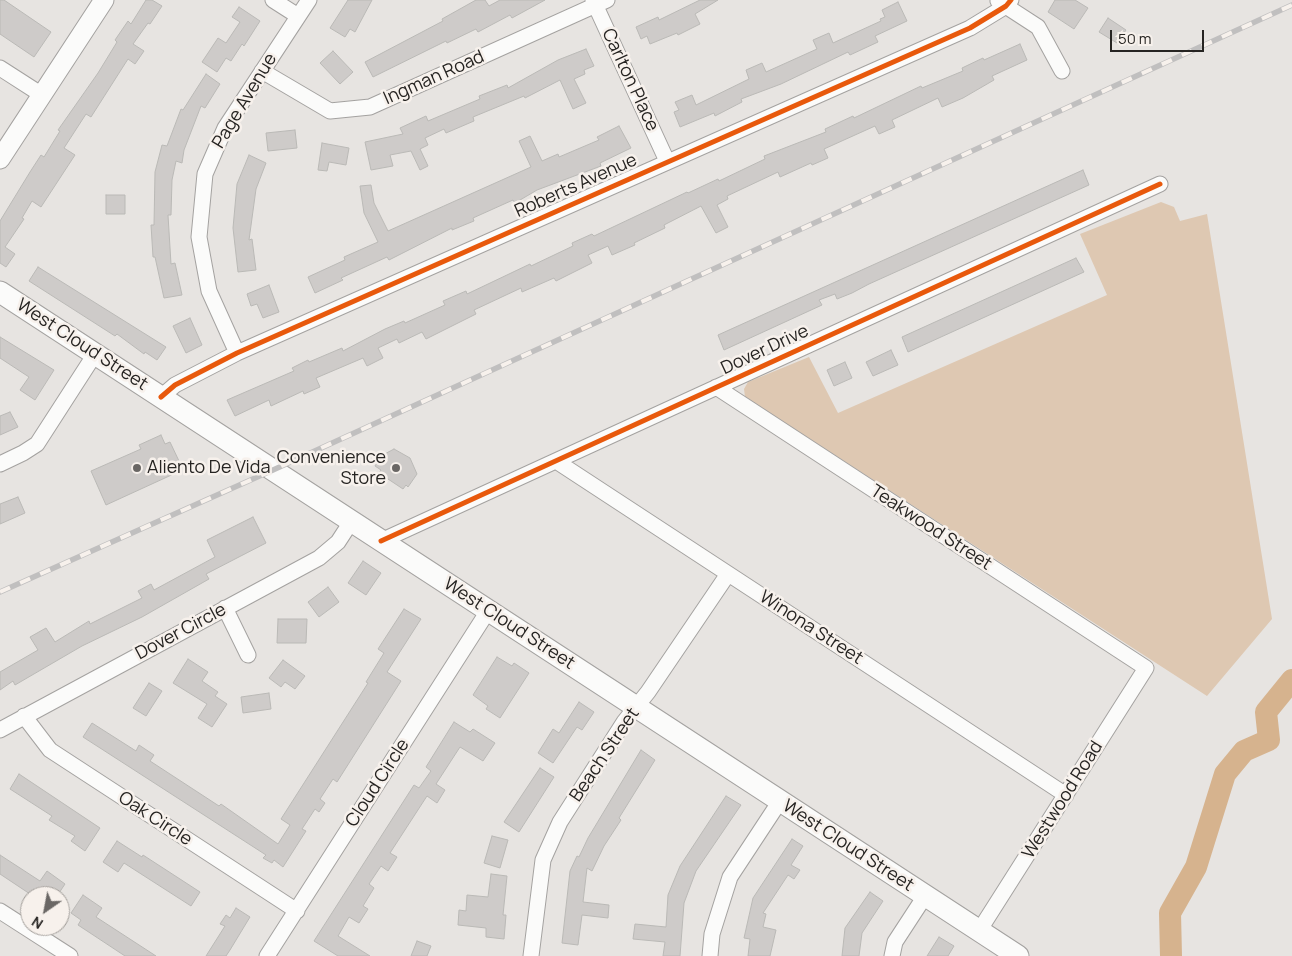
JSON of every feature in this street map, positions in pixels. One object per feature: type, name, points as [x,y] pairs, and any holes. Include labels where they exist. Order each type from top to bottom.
[{"type":"main road","name":"West Cloud Street","points":[[0,292],[1018,956]]},
{"type":"street","points":[[0,159],[104,0]]},
{"type":"street","points":[[273,0],[298,16]]},
{"type":"street","name":"Page Avenue","points":[[237,353],[209,291],[198,237],[205,174],[225,128],[309,0]]},
{"type":"street","name":"Ingman Road","points":[[262,71],[330,111],[370,107],[598,2]]},
{"type":"street","name":"Carlton Place","points":[[598,2],[667,161]]},
{"type":"street","points":[[1004,2],[1038,27],[1062,71]]},
{"type":"street","name":"Roberts Avenue","points":[[160,397],[175,385],[237,353],[970,28],[1004,2]]},
{"type":"street","points":[[0,68],[42,95]]},
{"type":"street","name":"Dover Drive","points":[[381,542],[1160,184]]},
{"type":"street","points":[[0,464],[37,444],[95,354]]},
{"type":"street","name":"Teakwood Street","points":[[716,388],[1146,668]]},
{"type":"street","name":"Winona Street","points":[[556,461],[1066,795]]},
{"type":"street","name":"Dover Circle","points":[[0,730],[319,558],[338,542],[351,522]]},
{"type":"street","name":"Beach Street","points":[[531,956],[543,860],[560,822],[636,707],[728,574]]},
{"type":"street","points":[[226,608],[248,655]]},
{"type":"street","name":"Cloud Circle","points":[[272,954],[296,910],[488,611]]},
{"type":"street","name":"Westwood Road","points":[[979,931],[1146,668]]},
{"type":"street","name":"Oak Circle","points":[[24,716],[50,750],[296,910]]},
{"type":"street","points":[[710,956],[712,934],[730,877],[780,801]]},
{"type":"street","points":[[892,956],[895,942],[925,896]]},
{"type":"street","points":[[0,911],[70,956]]},
{"type":"shaded area","points":[[1161,202],[1174,207],[1180,221],[1207,214],[1272,619],[1207,696],[745,397],[744,389],[748,382],[809,357],[838,413],[1107,295],[1080,234]]},
{"type":"building","points":[[0,0],[4,0],[51,32],[34,57],[0,34]]},
{"type":"building","points":[[146,0],[152,0],[162,6],[133,44],[144,51],[135,64],[128,59],[91,117],[86,114],[64,148],[75,155],[41,207],[32,201],[22,218],[24,219],[5,247],[15,254],[6,267],[0,263],[0,221],[41,155],[44,157],[60,131],[58,130],[98,73],[117,42],[115,40],[128,21],[131,24]]},
{"type":"building","points":[[348,0],[372,0],[355,32],[350,29],[345,37],[330,28]]},
{"type":"building","points":[[476,0],[485,0],[489,6],[500,0],[545,0],[512,18],[510,15],[478,32],[476,29],[447,43],[446,41],[373,77],[365,62],[443,21],[442,19]]},
{"type":"building","points":[[700,0],[718,0],[695,14],[700,24],[678,35],[677,33],[650,44],[647,36],[641,39],[636,27],[658,17],[659,20]]},
{"type":"building","points":[[1055,0],[1075,0],[1088,8],[1074,29],[1048,12]]},
{"type":"building","points":[[898,2],[907,21],[875,36],[878,42],[850,55],[848,52],[781,84],[741,99],[742,102],[715,116],[714,113],[680,127],[674,112],[679,110],[675,102],[692,95],[696,105],[749,79],[746,70],[762,63],[766,72],[817,49],[813,40],[829,33],[833,43],[881,21],[880,19],[885,17],[882,10]]},
{"type":"building","points":[[239,7],[260,21],[244,46],[242,44],[231,61],[226,58],[217,72],[202,62],[218,38],[226,43],[240,22],[232,17]]},
{"type":"building","points":[[1108,18],[1126,30],[1117,43],[1099,32]]},
{"type":"building","points":[[1020,44],[1027,60],[992,76],[994,80],[963,98],[942,107],[938,98],[892,120],[895,127],[879,134],[875,126],[824,149],[828,158],[812,165],[811,163],[780,177],[778,172],[727,196],[728,199],[717,205],[728,227],[716,233],[701,206],[664,225],[665,228],[634,243],[635,245],[612,255],[608,246],[588,255],[592,263],[556,281],[554,278],[522,292],[521,288],[474,310],[476,314],[426,339],[422,332],[399,343],[397,339],[378,348],[383,358],[367,366],[363,358],[316,378],[320,387],[304,394],[303,391],[271,406],[269,400],[235,416],[227,400],[294,371],[292,368],[308,360],[309,362],[342,348],[343,351],[385,329],[404,321],[405,323],[445,305],[443,301],[466,291],[467,294],[530,264],[531,266],[573,246],[572,243],[592,234],[594,236],[687,192],[718,179],[719,181],[765,159],[764,156],[826,132],[825,129],[853,116],[854,118],[921,86],[922,88],[963,71],[962,68],[983,58],[984,60]]},
{"type":"building","points":[[586,49],[594,66],[584,70],[585,74],[574,79],[586,103],[573,109],[560,80],[525,98],[524,96],[473,117],[474,121],[446,133],[444,129],[425,138],[428,145],[420,149],[428,166],[420,170],[411,151],[390,155],[393,166],[371,170],[365,142],[403,134],[400,128],[426,116],[428,121],[480,99],[479,96],[507,85],[508,88],[558,60]]},
{"type":"building","points":[[333,51],[353,72],[340,84],[320,63]]},
{"type":"building","points":[[206,74],[220,84],[205,108],[201,106],[184,150],[182,163],[176,161],[172,180],[171,215],[168,215],[171,264],[175,263],[182,295],[164,298],[155,257],[153,257],[151,225],[154,225],[155,172],[162,145],[167,146],[181,109],[183,110]]},
{"type":"building","points":[[619,126],[631,148],[600,163],[601,166],[537,190],[515,203],[513,200],[473,218],[474,221],[452,230],[452,228],[389,260],[387,257],[341,278],[343,280],[315,293],[308,277],[345,260],[344,257],[378,242],[364,213],[360,186],[371,185],[374,203],[388,231],[531,167],[519,141],[530,136],[542,161],[558,154],[559,157],[599,140],[597,137]]},
{"type":"building","points":[[295,130],[297,148],[268,151],[266,133]]},
{"type":"building","points":[[322,143],[349,148],[346,165],[329,162],[327,171],[318,170]]},
{"type":"building","points":[[249,155],[266,163],[256,189],[249,240],[252,239],[256,270],[238,272],[233,228],[237,184]]},
{"type":"building","points":[[1083,170],[1089,185],[852,293],[837,299],[835,294],[819,300],[822,305],[724,350],[718,335]]},
{"type":"building","points":[[106,195],[125,195],[125,214],[106,214]]},
{"type":"building","points":[[1076,258],[1084,272],[908,352],[902,337]]},
{"type":"building","points":[[38,267],[166,347],[157,360],[145,352],[144,354],[117,334],[115,336],[29,281]]},
{"type":"building","points":[[269,285],[279,312],[263,318],[257,304],[251,306],[247,294]]},
{"type":"building","points":[[190,318],[202,345],[186,353],[173,326]]},
{"type":"building","points":[[0,337],[54,370],[35,400],[20,390],[29,377],[0,358]]},
{"type":"building","points":[[891,350],[898,365],[873,376],[866,362]]},
{"type":"building","points":[[845,362],[852,378],[834,386],[827,370]]},
{"type":"building","points":[[10,412],[18,427],[0,435],[0,416]]},
{"type":"building","name":"Aliento De Vida","points":[[161,435],[165,444],[170,442],[179,461],[174,464],[178,472],[106,505],[91,471],[141,449],[139,445]]},
{"type":"building","name":"Convenience Store","points":[[394,449],[410,458],[417,474],[408,487],[406,485],[403,489],[379,473],[381,470],[375,466],[381,456]]},
{"type":"building","points":[[18,497],[25,513],[0,524],[0,504]]},
{"type":"building","points":[[253,517],[266,543],[206,574],[209,579],[142,617],[82,646],[15,685],[13,681],[0,690],[0,672],[38,650],[30,637],[46,628],[55,642],[89,621],[90,624],[142,598],[138,591],[151,584],[154,590],[215,557],[207,540]]},
{"type":"building","points":[[363,561],[381,573],[366,595],[348,583]]},
{"type":"building","points":[[328,587],[339,602],[319,617],[308,602]]},
{"type":"building","points":[[404,609],[421,619],[387,672],[401,681],[337,782],[333,779],[320,799],[325,803],[319,812],[315,809],[302,829],[306,831],[283,867],[274,860],[272,863],[263,858],[266,855],[83,737],[92,723],[136,751],[139,745],[154,755],[150,761],[219,806],[221,804],[278,844],[290,825],[281,819],[368,683],[366,682],[384,653],[378,649]]},
{"type":"building","points":[[278,619],[307,619],[306,643],[277,643]]},
{"type":"building","points":[[497,657],[512,666],[514,663],[529,673],[500,718],[486,709],[488,706],[473,695]]},
{"type":"building","points":[[188,659],[208,672],[202,681],[218,692],[215,696],[227,704],[212,727],[198,718],[207,704],[173,683]]},
{"type":"building","points":[[283,660],[305,676],[295,689],[285,682],[281,687],[269,678]]},
{"type":"building","points":[[149,683],[162,691],[146,716],[133,708]]},
{"type":"building","points":[[269,693],[271,709],[243,713],[241,697]]},
{"type":"building","points":[[579,702],[594,712],[582,730],[577,727],[553,763],[538,753],[553,729],[559,733]]},
{"type":"building","points":[[454,722],[470,732],[473,729],[495,743],[483,761],[460,747],[436,784],[445,790],[437,803],[427,796],[390,853],[397,857],[388,871],[381,866],[369,884],[374,888],[363,906],[368,909],[359,923],[349,917],[338,936],[370,956],[338,956],[314,941],[414,785],[419,788],[431,771],[426,767]]},
{"type":"building","points":[[641,750],[655,760],[619,818],[621,820],[604,846],[592,871],[587,868],[583,902],[609,905],[608,918],[582,915],[578,945],[562,943],[570,871],[577,856],[579,857],[588,838]]},
{"type":"building","points":[[540,768],[554,777],[519,832],[504,822]]},
{"type":"building","points":[[19,774],[100,828],[85,851],[71,841],[75,836],[49,820],[52,816],[10,789]]},
{"type":"building","points":[[726,796],[741,805],[696,871],[684,903],[680,956],[663,956],[665,942],[633,939],[635,924],[666,927],[668,895],[680,866]]},
{"type":"building","points":[[492,836],[508,840],[500,868],[484,863]]},
{"type":"building","points":[[792,839],[803,846],[791,865],[800,870],[794,879],[788,875],[763,913],[766,914],[763,927],[776,930],[770,956],[748,956],[750,939],[744,938],[753,898]]},
{"type":"building","points":[[117,841],[142,857],[143,855],[200,892],[191,906],[124,863],[118,872],[103,862]]},
{"type":"building","points":[[0,855],[40,881],[47,871],[65,884],[64,886],[20,887],[0,874]]},
{"type":"building","points":[[491,874],[507,876],[503,915],[506,915],[504,939],[486,937],[486,928],[458,925],[459,910],[466,911],[467,895],[488,897]]},
{"type":"building","points":[[870,892],[883,901],[862,933],[859,956],[842,956],[845,928]]},
{"type":"building","points":[[83,895],[102,908],[96,917],[156,956],[125,956],[78,925],[81,920],[71,913]]},
{"type":"building","points":[[236,908],[250,917],[230,950],[226,956],[206,956],[225,926],[220,924],[226,915],[230,918]]},
{"type":"building","points":[[939,937],[954,946],[948,956],[927,956]]},
{"type":"building","points":[[417,941],[431,946],[427,956],[411,956]]},
{"type":"waterway","points":[[1171,956],[1170,913],[1196,867],[1225,774],[1244,751],[1269,740],[1266,712],[1292,680]]},
{"type":"railway","points":[[0,592],[273,470],[1292,5]]},
{"type":"cycle path","points":[[161,397],[175,385],[237,353],[970,28],[1006,6],[1011,0]]},
{"type":"cycle path","points":[[381,541],[1160,184]]},
{"type":"place","name":"Aliento De Vida","points":[[137,468]]},
{"type":"place","name":"Convenience Store","points":[[396,468]]}]
